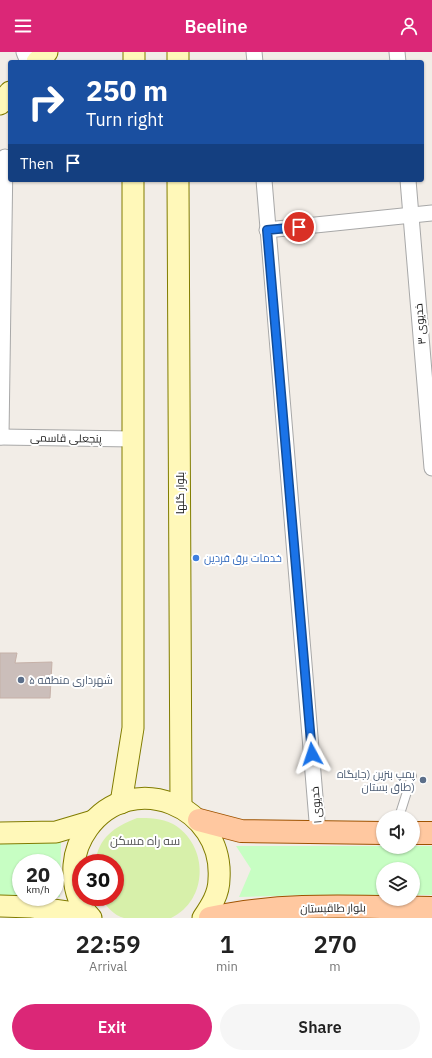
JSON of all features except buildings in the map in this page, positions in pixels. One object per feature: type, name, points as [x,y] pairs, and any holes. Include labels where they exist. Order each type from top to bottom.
[{"type":"main road","points":[[39,60],[47,52]]},
{"type":"main road","points":[[0,104],[8,94]]},
{"type":"main road","points":[[120,803],[133,728],[133,182]]},
{"type":"main road","name":"بلوار گلها","points":[[178,182],[181,807]]},
{"type":"main road","points":[[89,916],[78,897],[74,877],[75,857],[82,837],[93,821],[106,810],[120,803],[141,798],[162,800],[181,807],[199,820],[212,838],[219,859],[220,880],[214,901],[203,918]]},
{"type":"main road","points":[[199,820],[241,831],[376,833]]},
{"type":"main road","points":[[0,833],[56,832],[93,821]]},
{"type":"main road","points":[[420,833],[432,833]]},
{"type":"main road","points":[[0,906],[32,907],[89,916]]},
{"type":"main road","name":"بلوار طاقبستان","points":[[210,918],[232,916],[246,911],[317,912],[432,908]]},
{"type":"street","points":[[0,437],[5,157]]},
{"type":"street","name":"خدیوی ۱","points":[[264,182],[318,833]]},
{"type":"street","name":"خدیوی ۳","points":[[408,182],[432,468]]},
{"type":"street","points":[[267,230],[432,213]]},
{"type":"street","name":"پنجعلی قاسمی","points":[[0,437],[133,439]]},
{"type":"lane","points":[[401,810],[412,776]]},
{"type":"green space","points":[[137,818],[160,819],[173,824],[185,833],[193,845],[198,858],[200,872],[198,886],[192,899],[183,910],[171,918],[124,918],[117,915],[107,906],[124,906],[124,854],[97,854],[104,840],[121,825]]},
{"type":"green space","points":[[0,841],[61,841],[61,854],[12,854],[12,897],[0,897]]},
{"type":"green space","points":[[236,846],[376,846],[376,854],[420,854],[420,846],[432,846],[432,895],[420,895],[420,862],[376,862],[376,895],[239,897],[251,869]]},
{"type":"place","name":"خدمات برق فردین","points":[[196,558]]},
{"type":"place","name":"شهرداری منطقه ۵","points":[[21,680]]},
{"type":"place","name":"پمپ بنزین (جایگاه طاق بستان)","points":[[423,780]]},
{"type":"district","name":"سه راه مسکن","points":[[145,841]]},
{"type":"route","points":[[299,227],[267,230],[312,754]]}]
